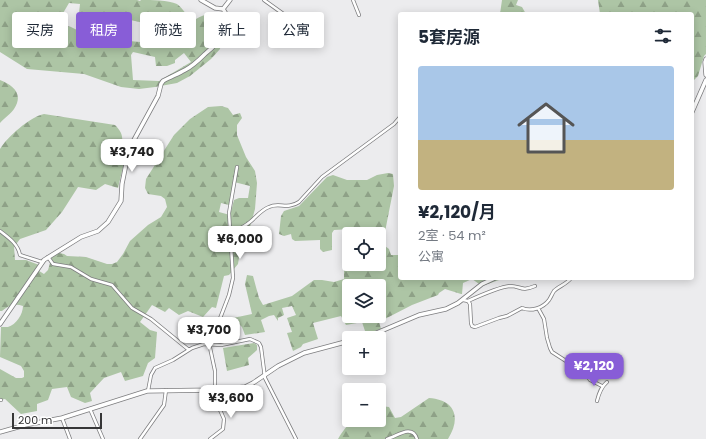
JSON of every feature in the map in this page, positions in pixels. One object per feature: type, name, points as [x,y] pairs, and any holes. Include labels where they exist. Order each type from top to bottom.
[{"type":"street","points":[[201,0],[215,8],[223,9]]},
{"type":"street","points":[[223,9],[230,0]]},
{"type":"street","points":[[264,0],[281,12]]},
{"type":"street","points":[[353,0],[359,15]]},
{"type":"street","points":[[0,324],[48,257],[81,237],[98,231],[108,222],[121,201],[122,184],[129,149],[158,96],[161,84],[163,81],[186,70],[196,63],[219,42],[226,26],[226,17],[223,9]]},
{"type":"street","points":[[706,59],[706,75]]},
{"type":"street","points":[[694,107],[706,80]]},
{"type":"street","points":[[231,233],[250,222],[263,210],[269,207],[287,207],[295,205],[322,177],[390,127],[398,119]]},
{"type":"street","points":[[210,439],[223,429],[224,419],[216,401],[214,390],[215,371],[208,344],[219,322],[232,284],[234,271],[229,213],[237,168]]},
{"type":"street","points":[[0,231],[15,244],[19,249],[20,255],[43,262]]},
{"type":"street","points":[[48,257],[53,264],[71,267],[91,279],[112,285],[132,308],[151,319],[190,350]]},
{"type":"street","points":[[465,300],[482,284],[491,280]]},
{"type":"street","points":[[465,300],[470,304],[470,323],[475,327],[507,316],[522,308],[527,310],[538,308],[548,301],[553,292],[570,280]]},
{"type":"street","points":[[381,331],[419,315],[446,309],[465,300],[510,286],[524,289],[535,286]]},
{"type":"street","points":[[538,308],[544,319],[547,338],[552,352],[566,361],[576,363],[581,366],[590,380],[602,386]]},
{"type":"street","points":[[148,391],[152,371],[155,368],[190,350],[208,344],[221,345],[246,339],[255,341],[259,343],[261,347],[265,378],[296,439]]},
{"type":"street","points":[[0,432],[25,425],[62,418],[148,391],[214,390],[245,386],[253,383],[278,366],[304,353],[342,343]]},
{"type":"street","points":[[597,401],[598,394],[602,386],[607,382]]},
{"type":"street","points":[[140,439],[164,405],[166,390]]},
{"type":"street","points":[[90,409],[103,439]]},
{"type":"street","points":[[62,418],[70,439]]},
{"type":"street","points":[[386,439],[406,431],[412,432],[417,439]]},
{"type":"green space","points":[[0,0],[160,0],[177,4],[185,12],[140,12],[140,22],[132,20],[132,12],[79,12],[80,4],[69,3],[64,12],[12,12],[12,48],[68,48],[68,26],[76,30],[76,48],[132,48],[132,41],[140,42],[140,48],[196,48],[196,19],[204,16],[204,48],[220,48],[211,59],[190,76],[177,83],[139,89],[121,87],[84,74],[27,69],[0,52]],"holes":[[[133,52],[155,57],[156,66],[167,66],[175,63],[175,60],[184,53],[191,62],[159,81],[133,80],[131,55]]]},
{"type":"green space","points":[[502,0],[518,0],[516,5],[522,7],[525,12],[500,12]]},
{"type":"green space","points":[[598,0],[706,0],[706,54],[698,76],[694,80],[694,12],[600,12]]},
{"type":"green space","points":[[0,80],[13,87],[16,91],[18,99],[13,111],[0,123]]},
{"type":"green space","points":[[221,106],[228,108],[233,115],[240,113],[242,118],[237,125],[237,135],[246,157],[255,171],[257,183],[255,209],[247,238],[241,245],[238,264],[229,275],[224,276],[216,308],[212,307],[203,317],[188,311],[179,315],[169,308],[165,312],[152,305],[140,322],[150,330],[157,332],[155,358],[148,363],[143,376],[125,381],[121,372],[104,378],[90,393],[92,401],[85,403],[71,397],[67,387],[52,389],[48,400],[37,404],[37,411],[21,414],[5,399],[0,400],[0,369],[16,378],[24,377],[24,371],[21,366],[0,357],[1,327],[11,326],[16,322],[22,312],[23,306],[11,306],[0,311],[0,149],[3,144],[19,128],[32,119],[44,114],[115,125],[122,134],[122,146],[111,147],[109,157],[113,161],[124,163],[118,188],[105,184],[96,190],[78,187],[62,212],[46,230],[20,239],[14,247],[15,260],[26,260],[39,265],[36,269],[44,274],[48,270],[52,256],[59,253],[67,256],[86,257],[107,264],[112,264],[117,262],[130,241],[148,225],[161,217],[167,207],[165,199],[161,196],[148,194],[145,188],[146,179],[174,135],[190,119],[208,107]],"holes":[[[234,182],[250,186],[248,198],[239,198],[234,200],[230,215],[219,212],[221,203],[229,205]]]},
{"type":"green space","points":[[388,173],[393,174],[394,186],[386,227],[342,227],[342,230],[334,230],[332,233],[332,250],[323,252],[320,249],[320,240],[295,241],[292,239],[291,234],[284,236],[279,234],[281,216],[284,211],[299,206],[327,177],[333,175],[347,180],[367,180],[377,175]]},
{"type":"green space","points":[[386,247],[389,249],[391,255],[398,255],[398,280],[470,280],[463,283],[462,294],[445,289],[438,295],[412,305],[386,318],[386,279],[344,279],[344,271],[386,271]]},
{"type":"green space","points":[[247,275],[253,276],[259,298],[263,305],[292,296],[314,280],[334,282],[342,280],[342,318],[341,316],[313,323],[318,339],[303,344],[301,347],[293,351],[287,333],[292,332],[287,318],[296,315],[292,306],[282,308],[284,315],[278,318],[278,321],[274,315],[261,320],[265,332],[245,335],[242,327],[233,318],[252,314],[245,284]]},
{"type":"green space","points":[[473,280],[499,280],[482,286]]},
{"type":"green space","points":[[345,323],[357,323],[346,325]]},
{"type":"green space","points":[[362,323],[379,323],[381,329],[375,331],[365,331]]},
{"type":"green space","points":[[254,343],[257,345],[257,350],[248,358],[249,365],[227,371],[223,348]]},
{"type":"green space","points":[[429,398],[438,399],[445,402],[454,411],[455,417],[452,431],[448,439],[338,439],[347,427],[386,427],[386,407],[389,407],[395,418],[401,417]]}]
